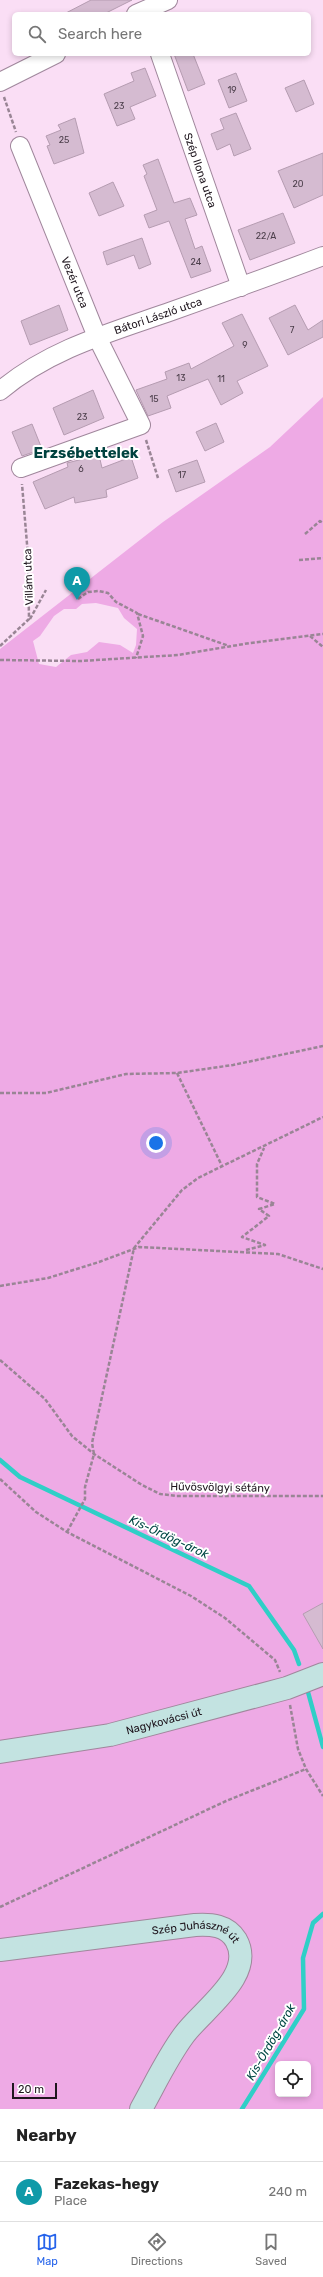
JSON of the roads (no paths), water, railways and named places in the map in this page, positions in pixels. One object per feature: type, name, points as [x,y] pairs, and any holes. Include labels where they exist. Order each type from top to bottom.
[{"type":"street","points":[[145,12],[168,0]]},
{"type":"street","points":[[1,86],[53,56]]},
{"type":"street","name":"Szép Ilona utca","points":[[161,56],[242,287]]},
{"type":"street","name":"Vezér utca","points":[[20,146],[97,337],[141,425],[21,468]]},
{"type":"street","name":"Bátori László utca","points":[[0,391],[39,362],[97,337],[242,287],[323,256]]},
{"type":"street","name":"Nagykovácsi út","points":[[0,1752],[110,1735],[285,1681],[323,1674]]},
{"type":"street","name":"Szép Juhászné út","points":[[0,1950],[195,1925],[212,1924],[230,1932],[240,1949],[242,1959],[239,1970],[225,1990],[184,2034],[141,2109]]},
{"type":"waterway","name":"Kis-Ördög-árok","points":[[0,1460],[20,1477],[249,1586],[294,1650],[299,1664]]},
{"type":"waterway","name":"Kis-Ördög-árok","points":[[308,1692],[323,1747]]},
{"type":"waterway","name":"Kis-Ördög-árok","points":[[242,2109],[304,2009],[303,1958],[313,1923],[323,1914]]},
{"type":"place","name":"Fazekas-hegy","points":[[77,600]]},
{"type":"district","name":"Erzsébettelek","points":[[86,453]]}]
